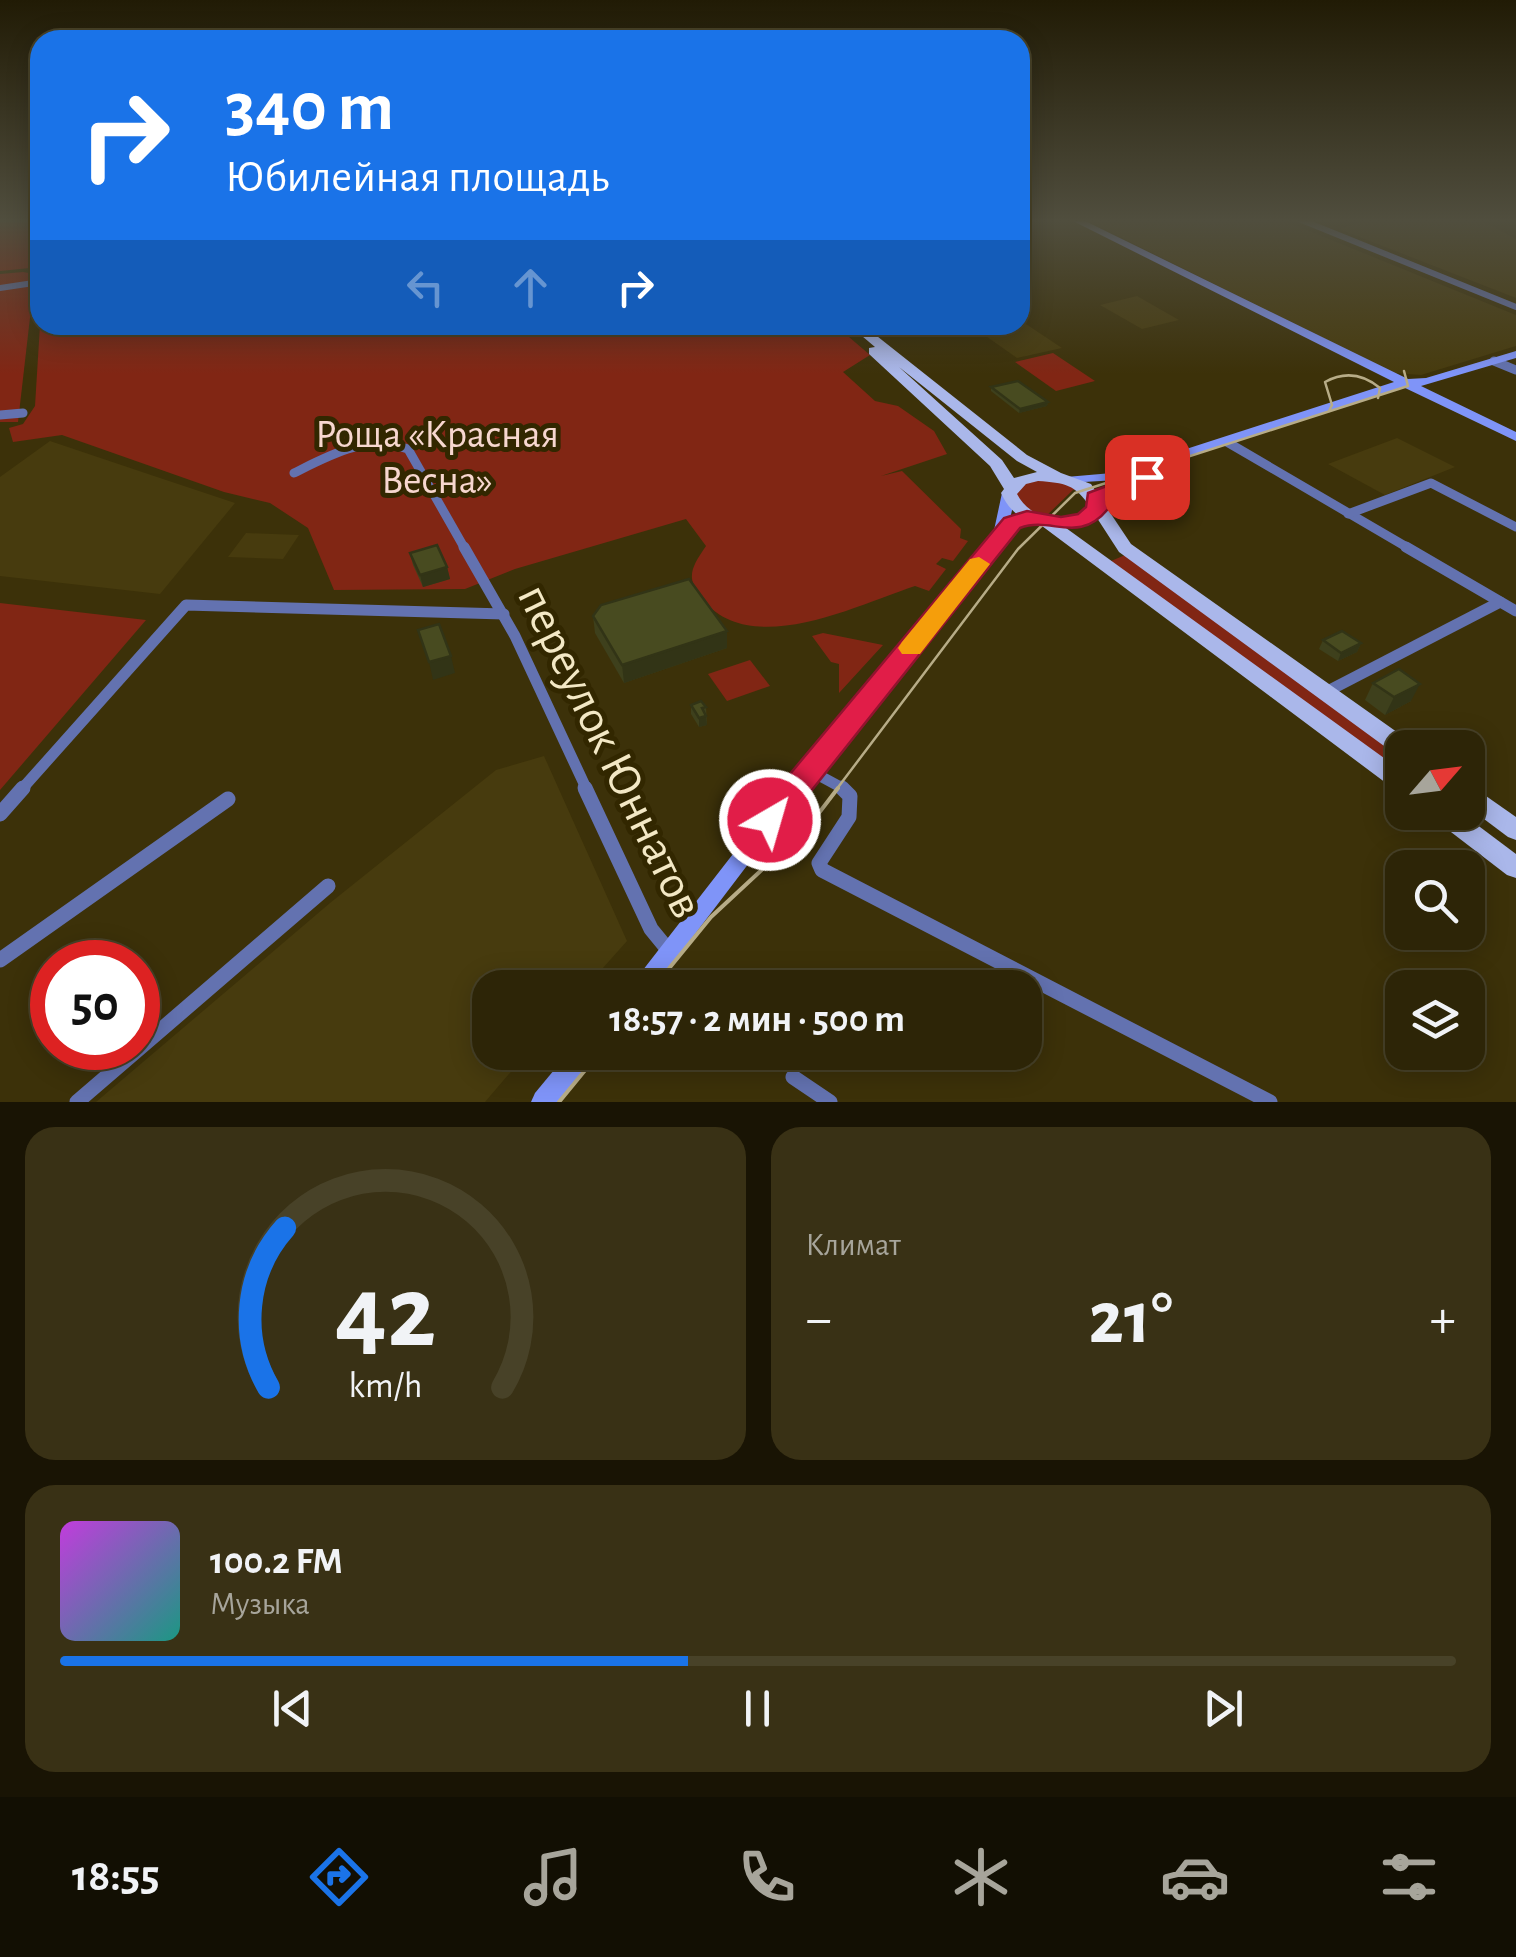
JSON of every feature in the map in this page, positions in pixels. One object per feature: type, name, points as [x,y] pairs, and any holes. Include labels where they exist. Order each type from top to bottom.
[{"type":"main road","points":[[1176,270],[1402,384],[1423,386],[1516,437]]},
{"type":"main road","points":[[856,335],[1022,458],[1067,479],[1096,504],[1125,548],[1385,735]]},
{"type":"main road","points":[[865,335],[996,464],[1016,508],[1088,549],[1385,771]]},
{"type":"main road","points":[[1010,490],[1038,476],[1112,477],[1232,445],[1516,354]]},
{"type":"main road","points":[[655,970],[809,770],[1012,523],[1037,519],[1078,522],[1119,486],[1402,384]]},
{"type":"main road","points":[[999,538],[1010,490]]},
{"type":"main road","points":[[1485,807],[1516,830]]},
{"type":"main road","points":[[1466,830],[1516,868]]},
{"type":"main road","points":[[544,1102],[570,1070]]},
{"type":"street","points":[[1426,270],[1516,307]]},
{"type":"street","points":[[0,288],[30,282]]},
{"type":"street","points":[[1494,361],[1516,370]]},
{"type":"street","points":[[0,415],[24,414]]},
{"type":"street","name":"переулок Юннатов","points":[[294,473],[364,444],[398,444],[408,449],[493,579],[504,614],[650,929],[670,952]]},
{"type":"street","points":[[1232,445],[1516,612]]},
{"type":"street","points":[[1348,514],[1431,483],[1516,527]]},
{"type":"street","points":[[1326,692],[1500,602]]},
{"type":"street","points":[[0,814],[186,605],[504,614]]},
{"type":"street","points":[[809,770],[845,789],[850,796],[848,818],[819,863],[822,870],[1270,1102]]},
{"type":"street","points":[[0,960],[228,800]]},
{"type":"street","points":[[77,1102],[328,886]]},
{"type":"street","points":[[792,1077],[830,1102]]},
{"type":"shaded area","points":[[1188,270],[1406,270],[1516,315],[1516,346],[1421,375],[1394,373]]},
{"type":"shaded area","points":[[1445,270],[1516,270],[1516,298]]},
{"type":"shaded area","points":[[1137,296],[1179,320],[1142,329],[1100,305]]},
{"type":"shaded area","points":[[1030,327],[1062,348],[1017,358],[984,335],[1030,335]]},
{"type":"shaded area","points":[[1397,438],[1455,467],[1385,495],[1328,464]]},
{"type":"shaded area","points":[[50,441],[235,503],[160,594],[0,576],[0,477]]},
{"type":"shaded area","points":[[246,533],[299,535],[283,559],[228,557]]},
{"type":"shaded area","points":[[544,756],[627,941],[601,970],[472,970],[472,1070],[512,1070],[485,1102],[96,1102],[134,1070],[160,1070],[160,1048],[330,903],[496,770]]},
{"type":"green space","points":[[30,273],[30,318],[18,422],[0,422],[0,274]]},
{"type":"green space","name":"Роща «Красная Весна»","points":[[39,335],[847,335],[870,355],[843,372],[875,401],[898,406],[934,431],[947,454],[881,476],[902,471],[961,529],[960,538],[968,541],[953,561],[942,558],[936,564],[946,569],[929,591],[915,586],[835,614],[776,627],[749,625],[724,617],[703,600],[692,573],[706,546],[686,519],[515,569],[465,589],[334,590],[308,528],[270,503],[224,492],[62,435],[13,442],[9,428],[23,424],[35,406]]},
{"type":"green space","points":[[1053,353],[1095,381],[1056,391],[1015,362]]},
{"type":"green space","points":[[1044,478],[1082,488],[1073,490],[1043,519],[1015,500],[1016,489],[1022,483]]},
{"type":"green space","points":[[1130,553],[1385,740],[1385,764],[1111,561]]},
{"type":"green space","points":[[0,603],[146,620],[0,790]]},
{"type":"green space","points":[[823,633],[883,645],[839,693],[839,664],[831,662],[812,636]]},
{"type":"green space","points":[[750,660],[770,686],[727,701],[708,674]]},
{"type":"building","points":[[1018,381],[1048,402],[1020,409],[991,387]]},
{"type":"building","points":[[437,545],[447,567],[420,575],[410,553]]},
{"type":"building","points":[[689,579],[727,631],[622,665],[593,616],[601,605]]},
{"type":"building","points":[[439,624],[451,656],[429,662],[418,630]]},
{"type":"building","points":[[1342,631],[1361,643],[1341,653],[1323,640]]},
{"type":"building","points":[[1399,669],[1420,684],[1394,697],[1373,683]]},
{"type":"building","points":[[701,701],[706,716],[699,718],[691,705]]},
{"type":"tram line","points":[[1379,395],[1408,386],[1404,371]]},
{"type":"tram line","points":[[1329,411],[1332,405],[1325,382],[1340,376],[1360,377],[1374,383],[1380,388],[1379,395]]},
{"type":"tram line","points":[[836,790],[1018,549],[1075,493],[1379,395]]},
{"type":"tram line","points":[[668,970],[711,917],[809,826],[838,788]]},
{"type":"tram line","points":[[559,1102],[585,1070]]},
{"type":"slow traffic","points":[[911,648],[979,564]]},
{"type":"route","points":[[770,820],[1012,523],[1021,518],[1061,523],[1084,520],[1097,509],[1096,498],[1147,477]]}]
